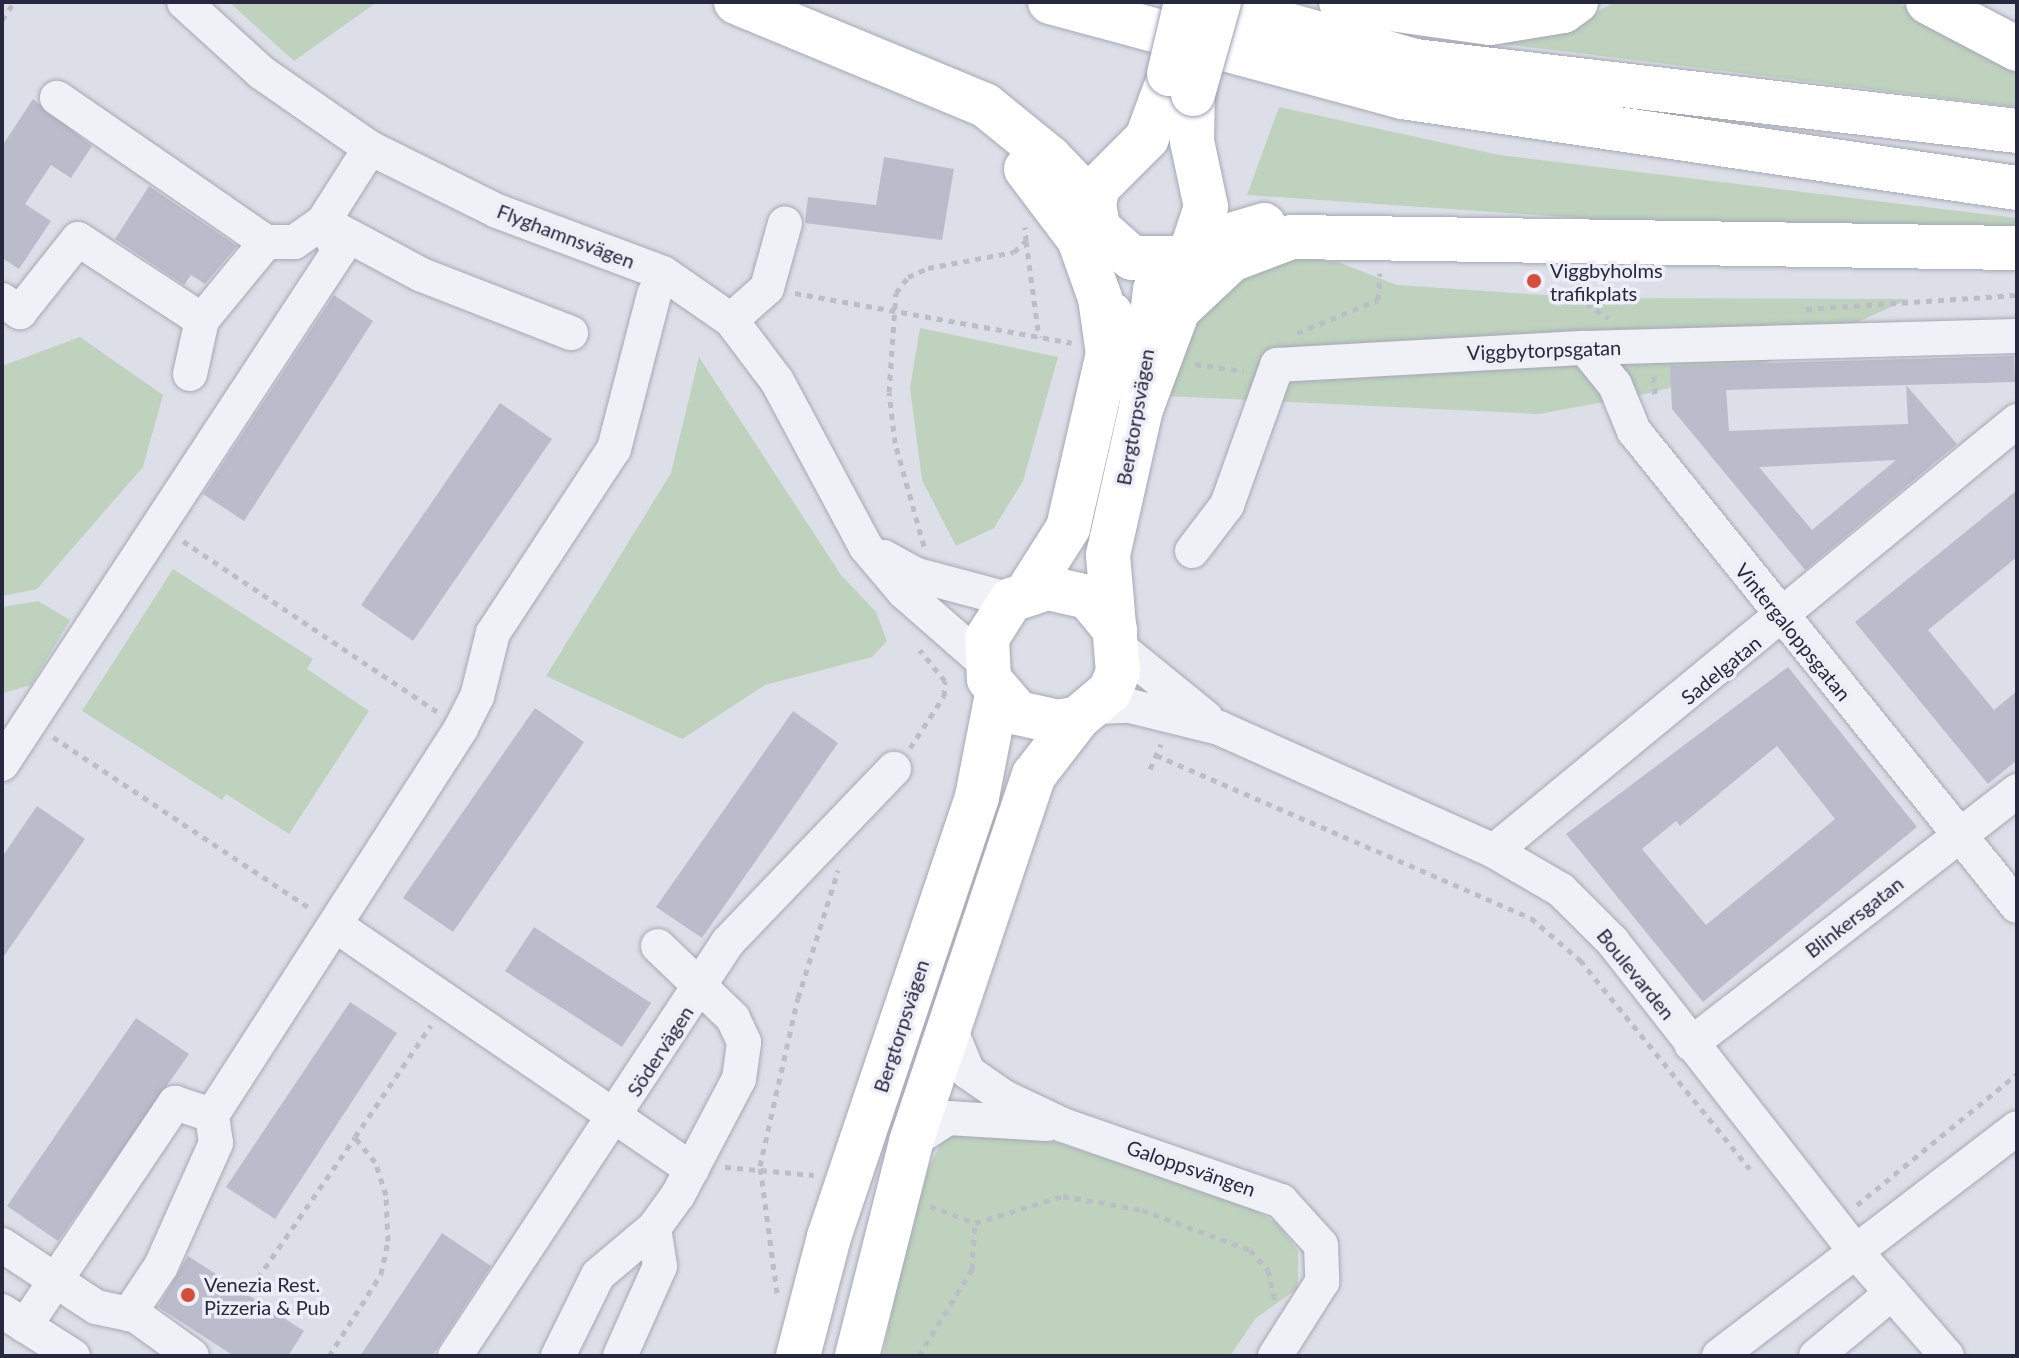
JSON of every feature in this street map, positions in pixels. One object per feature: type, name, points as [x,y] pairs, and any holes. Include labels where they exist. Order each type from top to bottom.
[{"type":"main road","points":[[736,2],[985,105],[1049,157],[1132,258],[1186,252],[1235,230],[1287,221],[1536,242]]},
{"type":"main road","points":[[1050,2],[1402,97],[2017,188]]},
{"type":"main road","name":"Bergtorpsvägen","points":[[857,1356],[911,1142],[1034,775],[1118,672],[1118,639],[1108,555],[1141,409],[1155,290],[1186,252],[1206,207],[1179,91],[1186,2]]},
{"type":"main road","points":[[1207,2],[1415,61],[2017,131]]},
{"type":"main road","name":"Bergtorpsvägen","points":[[798,1356],[829,1237],[977,797],[990,678],[987,638],[1068,528],[1098,350],[1111,298],[1096,216],[1098,187],[1147,138],[1179,91],[1219,2]]},
{"type":"main road","points":[[1341,2],[1490,23],[1563,11],[1576,2]]},
{"type":"main road","points":[[1928,2],[2017,49]]},
{"type":"main road","points":[[934,82],[1032,175],[1079,239],[1100,298],[1098,350]]},
{"type":"main road","points":[[1141,409],[1178,310],[1231,260],[1292,237],[2017,248]]},
{"type":"main road","points":[[1020,596],[1068,589],[1088,597],[1118,639]]},
{"type":"main road","points":[[990,678],[1037,721],[1087,712]]},
{"type":"street","name":"Flyghamnsvägen","points":[[184,2],[262,73],[370,148],[497,211],[663,273],[731,320],[777,381],[866,547],[904,592],[990,678]]},
{"type":"street","points":[[57,98],[266,242],[294,242],[323,222],[370,148]]},
{"type":"street","points":[[323,222],[422,275],[571,333]]},
{"type":"street","points":[[2,764],[339,251],[323,222]]},
{"type":"street","points":[[731,320],[767,288],[785,223]]},
{"type":"street","points":[[2,300],[20,312],[78,239],[202,320]]},
{"type":"street","points":[[190,374],[202,320],[266,242]]},
{"type":"street","points":[[129,1314],[161,1266],[216,1143],[212,1115],[338,927],[461,728],[477,697],[493,633],[614,449],[654,294]]},
{"type":"street","name":"Viggbytorpsgatan","points":[[1192,551],[1227,505],[1277,365],[1585,348],[2017,336]]},
{"type":"street","name":"Vintergaloppsgatan","points":[[1585,348],[1615,385],[1634,431],[1783,620],[2017,906]]},
{"type":"street","name":"Sadelgatan","points":[[1494,851],[1783,620],[2017,421]]},
{"type":"street","points":[[866,547],[917,575],[1020,596]]},
{"type":"street","name":"Boulevarden","points":[[1118,639],[1219,728]]},
{"type":"street","name":"Boulevarden","points":[[1087,712],[1130,706],[1219,728],[1494,851],[1561,890],[1613,942],[1833,1224],[1947,1356]]},
{"type":"street","name":"Södervägen","points":[[455,1356],[757,910],[894,769]]},
{"type":"street","name":"Blinkersgatan","points":[[1691,1044],[2017,791]]},
{"type":"street","points":[[338,927],[692,1169]]},
{"type":"street","points":[[558,1356],[598,1275],[654,1228],[692,1169],[739,1079],[744,1042],[733,1018],[658,946]]},
{"type":"street","name":"Galoppsvängen","points":[[949,1026],[968,1072],[1063,1125],[1234,1180],[1281,1201],[1321,1245],[1322,1282],[1275,1356]]},
{"type":"street","points":[[73,1356],[14,1318],[57,1281],[175,1103],[212,1115]]},
{"type":"street","name":"Galoppsvängen","points":[[911,1142],[948,1118],[1063,1125]]},
{"type":"street","points":[[1719,1356],[2017,1128]]},
{"type":"street","points":[[620,1356],[660,1266],[654,1228]]},
{"type":"street","points":[[2,1245],[96,1307],[129,1314],[192,1356]]},
{"type":"street","points":[[1816,1356],[1892,1293]]},
{"type":"path","points":[[2,20],[14,2]]},
{"type":"path","points":[[1032,175],[1016,189],[1012,206],[1025,224],[1039,337]]},
{"type":"path","points":[[917,575],[924,547],[895,443],[889,392],[893,311],[908,277],[1014,252],[1026,241]]},
{"type":"path","points":[[1281,340],[1378,300],[1380,273]]},
{"type":"path","points":[[1578,283],[1586,303],[1612,321],[1625,320]]},
{"type":"path","points":[[767,288],[1098,350]]},
{"type":"path","points":[[1794,310],[2017,295]]},
{"type":"path","points":[[1652,346],[1656,414]]},
{"type":"path","points":[[160,525],[461,728]]},
{"type":"path","points":[[894,769],[944,696],[945,681],[908,638]]},
{"type":"path","points":[[31,722],[338,927]]},
{"type":"path","points":[[1156,755],[1531,918],[1580,960],[1761,1179]]},
{"type":"path","points":[[779,1310],[760,1166],[798,998],[843,856]]},
{"type":"path","points":[[251,1288],[446,1002]]},
{"type":"path","points":[[1833,1224],[2017,1074]]},
{"type":"path","points":[[329,1356],[381,1274],[388,1241],[386,1195],[375,1162],[355,1137]]},
{"type":"path","points":[[692,1169],[760,1166],[830,1178]]},
{"type":"path","points":[[917,1202],[975,1223],[1063,1196],[1142,1210],[1250,1250],[1268,1270],[1278,1315]]},
{"type":"path","points":[[919,1356],[972,1269],[975,1223]]},
{"type":"green space","points":[[229,2],[377,2],[294,61]]},
{"type":"green space","points":[[1614,2],[1897,2],[2017,69],[2017,107],[1446,37],[1571,27]]},
{"type":"green space","points":[[1279,107],[1499,155],[2017,218],[2017,225],[1852,237],[1247,195]]},
{"type":"green space","points":[[1293,257],[1338,262],[1397,285],[1588,298],[1909,299],[1768,362],[1646,394],[1539,414],[1166,396],[1197,312],[1237,276]]},
{"type":"green space","points":[[920,328],[1058,357],[1023,481],[994,528],[956,546],[922,480],[910,388]]},
{"type":"green space","points":[[80,337],[163,395],[143,467],[37,589],[2,596],[2,366]]},
{"type":"green space","points":[[699,357],[841,575],[876,612],[887,641],[872,657],[765,685],[682,739],[546,676],[671,473]]},
{"type":"green space","points":[[173,569],[313,659],[307,669],[369,711],[289,834],[226,794],[222,800],[82,711]]},
{"type":"green space","points":[[38,601],[70,620],[31,685],[3,693],[2,607]]},
{"type":"green space","points":[[983,1129],[1058,1143],[1240,1202],[1277,1223],[1298,1251],[1298,1288],[1255,1319],[1230,1356],[883,1356],[899,1271],[928,1170],[944,1136]]},
{"type":"building","points":[[33,99],[92,146],[71,178],[51,165],[25,204],[51,221],[19,269],[2,258],[2,146]]},
{"type":"building","points":[[884,157],[954,169],[942,240],[805,223],[808,197],[876,205]]},
{"type":"building","points":[[149,186],[237,246],[205,284],[191,275],[184,285],[115,239]]},
{"type":"building","points":[[334,295],[373,321],[244,521],[203,494]]},
{"type":"building","points":[[2014,356],[2015,382],[1906,385],[1957,444],[1805,570],[1672,409],[1670,366]],"holes":[[[1906,385],[1908,424],[1729,431],[1726,390]],[[1896,460],[1812,530],[1759,467]]]},
{"type":"building","points":[[500,403],[552,439],[413,641],[361,605]]},
{"type":"building","points":[[2017,490],[2017,557],[1928,630],[1994,710],[2017,691],[2017,760],[1988,784],[1855,622]]},
{"type":"building","points":[[1788,667],[1917,827],[1703,1002],[1566,834]],"holes":[[[1777,746],[1835,819],[1706,925],[1642,849],[1676,821],[1680,826]]]},
{"type":"building","points":[[535,708],[584,742],[453,932],[403,898]]},
{"type":"building","points":[[793,711],[838,743],[702,938],[656,907]]},
{"type":"building","points":[[37,806],[85,839],[2,959],[2,857]]},
{"type":"building","points":[[534,927],[651,1003],[622,1047],[505,971]]},
{"type":"building","points":[[350,1002],[397,1033],[275,1219],[226,1187]]},
{"type":"building","points":[[136,1018],[189,1054],[58,1241],[7,1206]]},
{"type":"building","points":[[442,1233],[491,1266],[432,1356],[360,1356]]},
{"type":"building","points":[[188,1256],[304,1331],[288,1356],[234,1356],[158,1307]]},
{"type":"place","name":"Viggbyholms trafikplats","points":[[1534,281]]},
{"type":"place","name":"Venezia Rest. Pizzeria & Pub","points":[[188,1295]]}]
